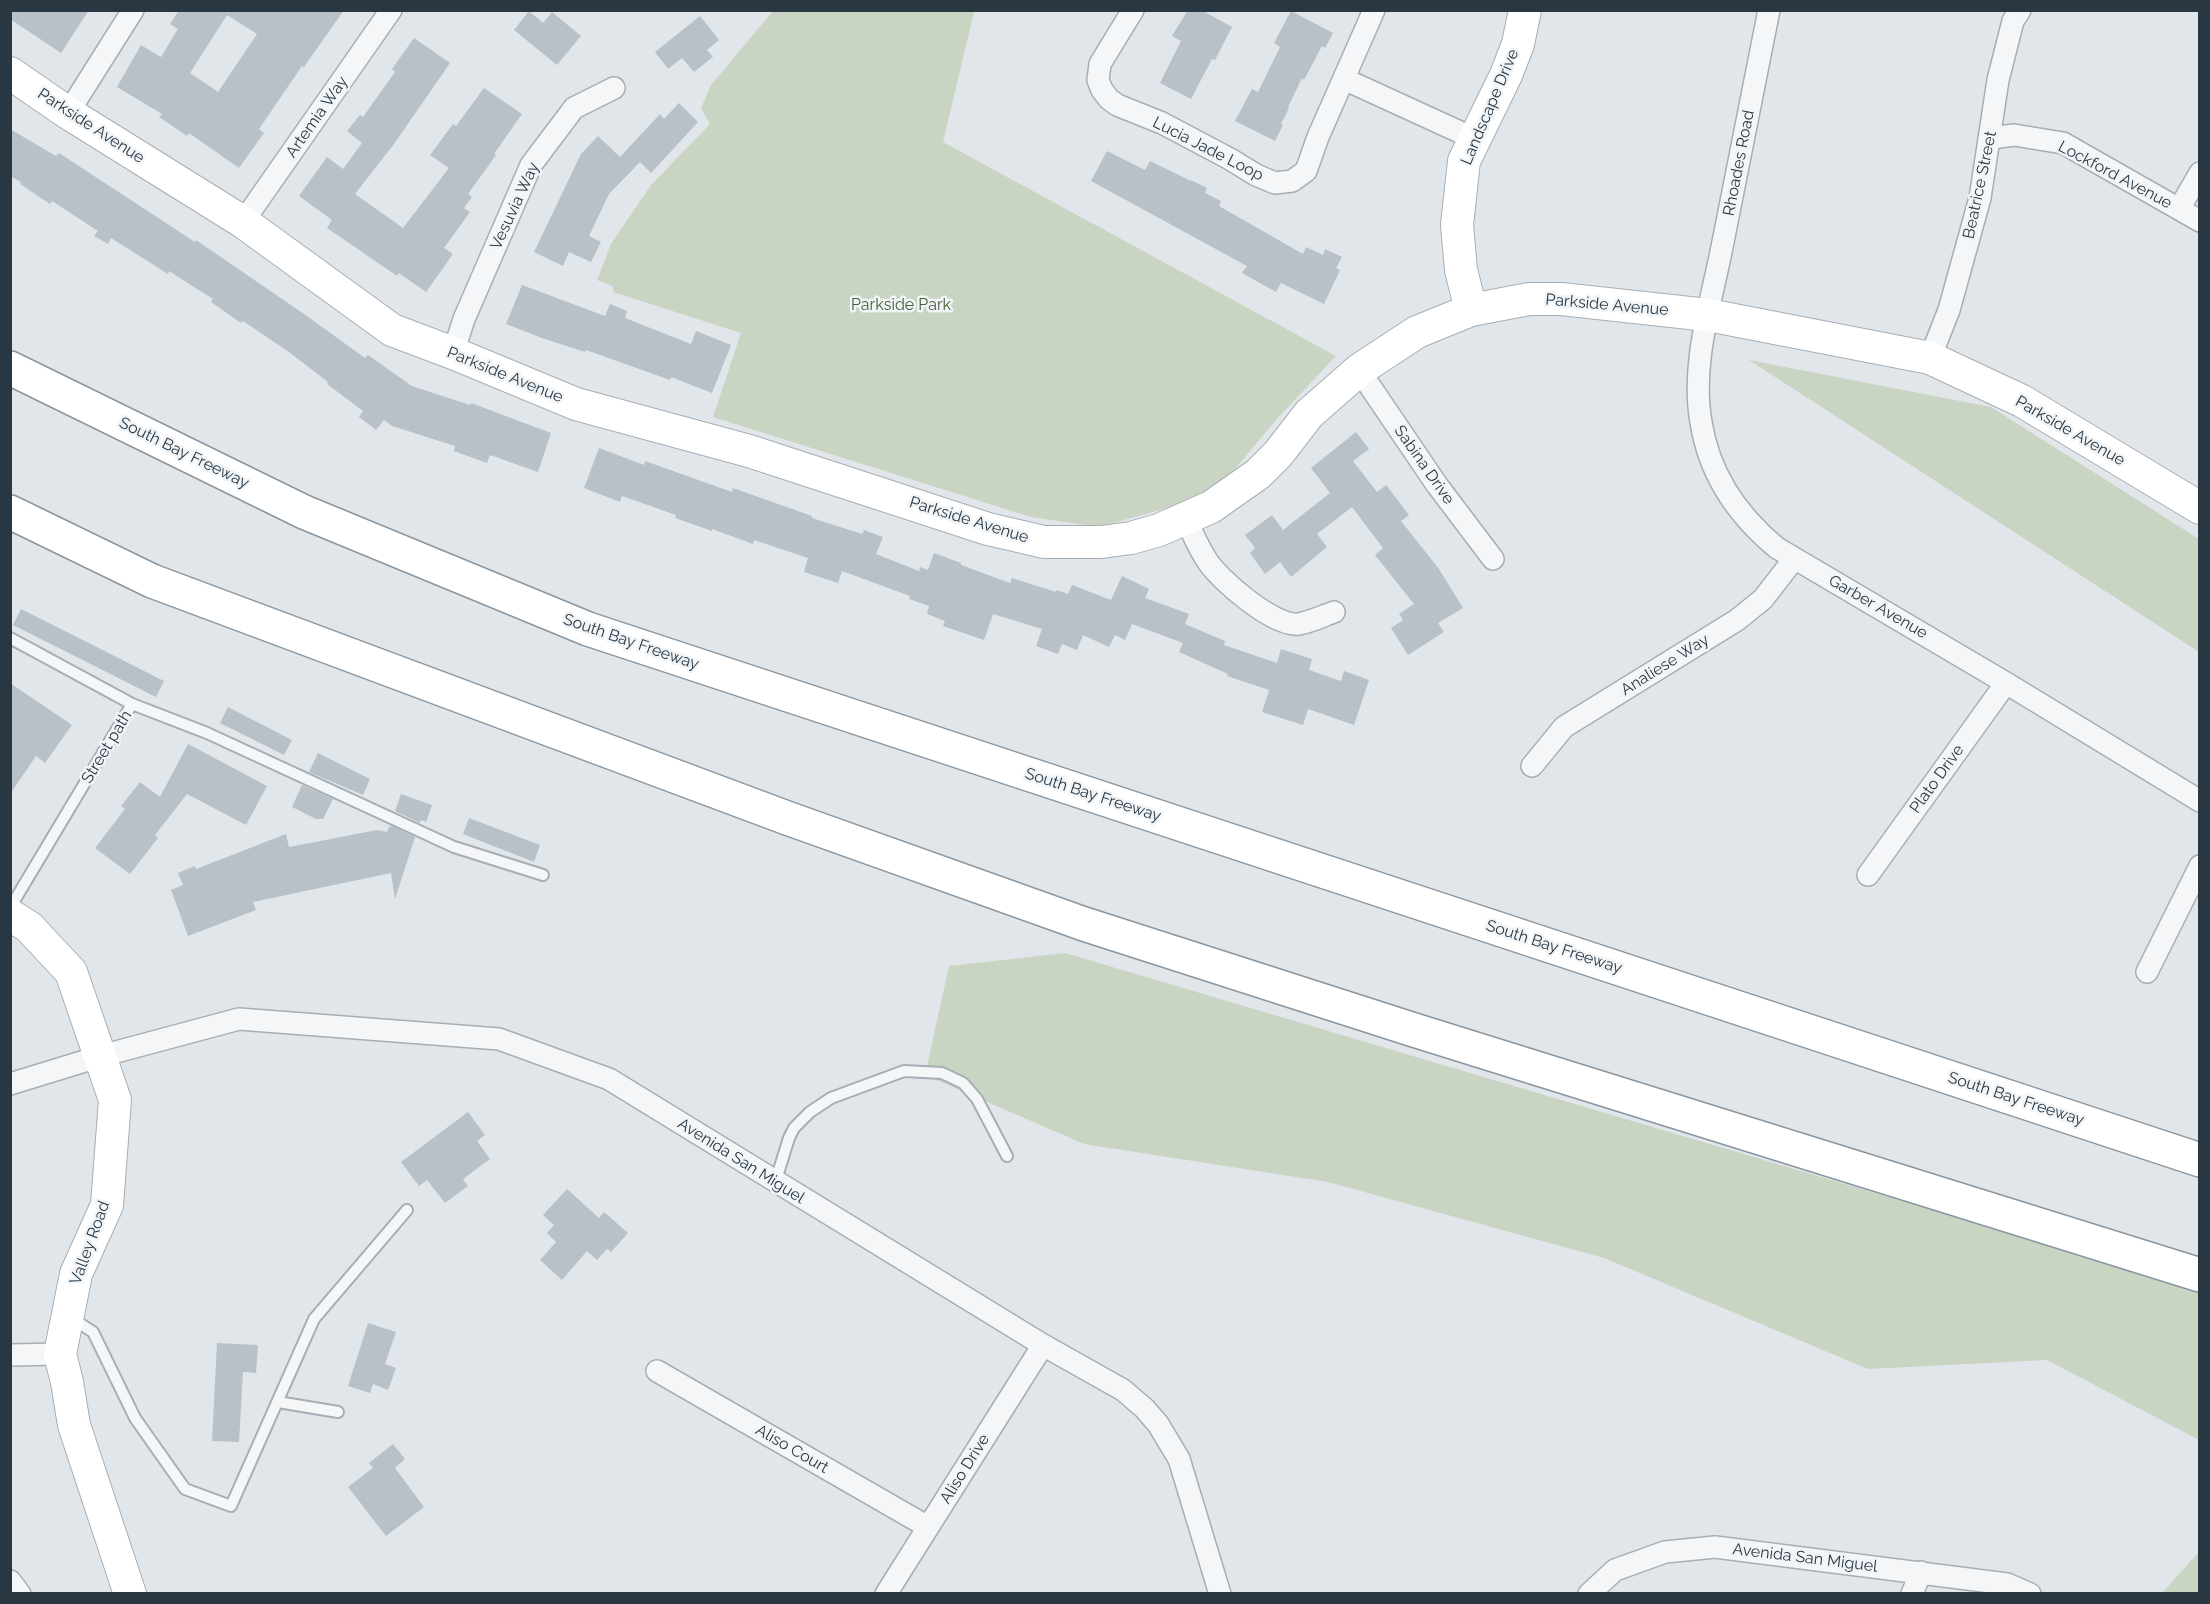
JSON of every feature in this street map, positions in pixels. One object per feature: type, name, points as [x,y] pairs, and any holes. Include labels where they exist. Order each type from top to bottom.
[{"type":"highway","name":"South Bay Freeway","points":[[10,368],[304,512],[588,629],[2199,1160]]},
{"type":"highway","points":[[10,513],[152,581],[787,818],[1084,924],[1448,1041],[2199,1275]]},
{"type":"main road","name":"Landscape Drive","points":[[1471,310],[1461,270],[1457,225],[1464,162],[1506,75],[1518,44],[1525,10]]},
{"type":"main road","name":"Parkside Avenue","points":[[10,73],[68,113],[243,222],[392,330],[576,405],[749,451],[1014,536],[1044,542],[1102,542],[1131,538],[1159,531],[1185,520],[1219,502],[1258,474],[1278,454],[1309,414],[1359,370],[1417,332],[1471,310],[1529,299],[1550,299],[1708,315],[1930,358],[2022,401],[2199,508]]},
{"type":"main road","name":"Valley Road","points":[[10,915],[29,927],[70,972],[115,1100],[107,1204],[76,1274],[60,1354],[74,1425],[130,1593]]},
{"type":"street","points":[[68,113],[133,10]]},
{"type":"street","name":"Artemia Way","points":[[243,222],[391,10]]},
{"type":"street","name":"Lucia Jade Loop","points":[[1132,10],[1100,64],[1098,80],[1109,99],[1117,105],[1162,123],[1256,175],[1275,183],[1292,181],[1305,171],[1374,10]]},
{"type":"street","name":"Rhoades Road","points":[[1708,315],[1769,10]]},
{"type":"street","name":"Beatrice Street","points":[[1930,358],[1949,310],[1980,198],[1991,138],[1998,80],[2013,21],[2020,10]]},
{"type":"street","points":[[1344,79],[1475,139]]},
{"type":"street","name":"Vesuvia Way","points":[[453,353],[464,319],[531,165],[574,108],[614,88]]},
{"type":"street","name":"Lockford Avenue","points":[[1991,138],[2014,135],[2063,143],[2199,221]]},
{"type":"street","points":[[2179,209],[2199,173]]},
{"type":"street","name":"Garber Avenue","points":[[1708,315],[1702,345],[1698,399],[1705,444],[1728,494],[1761,534],[1794,559],[2007,682],[2199,801]]},
{"type":"street","name":"Sabina Drive","points":[[1359,370],[1437,485],[1493,559]]},
{"type":"street","points":[[1185,520],[1208,561],[1240,596],[1276,618],[1297,625],[1334,612]]},
{"type":"street","name":"Analiese Way","points":[[1532,766],[1564,727],[1737,620],[1763,599],[1794,559]]},
{"type":"street","name":"Plato Drive","points":[[1868,875],[2007,682]]},
{"type":"street","points":[[2147,972],[2199,866]]},
{"type":"street","name":"Avenida San Miguel","points":[[10,1084],[100,1056],[239,1019],[499,1039],[609,1079],[775,1183],[1043,1345],[1123,1390],[1158,1424],[1179,1459],[1220,1593]]},
{"type":"street","name":"Aliso Drive","points":[[886,1593],[1043,1345]]},
{"type":"street","points":[[10,1355],[60,1354]]},
{"type":"street","name":"Aliso Court","points":[[657,1371],[928,1527]]},
{"type":"street","name":"Avenida San Miguel","points":[[1588,1593],[1616,1570],[1665,1552],[1715,1547],[2007,1584],[2030,1593]]},
{"type":"street","points":[[1912,1593],[1921,1572]]},
{"type":"street","points":[[10,1581],[20,1593]]},
{"type":"lane","name":"Street path","points":[[10,638],[132,704],[10,908]]},
{"type":"lane","points":[[132,704],[207,733],[454,847],[543,875]]},
{"type":"lane","points":[[775,1183],[789,1138],[794,1128],[810,1112],[831,1098],[904,1071],[942,1073],[963,1083],[977,1099],[1007,1156]]},
{"type":"lane","points":[[68,1315],[93,1332],[135,1418],[185,1489],[231,1506],[314,1319],[407,1210]]},
{"type":"lane","points":[[278,1402],[338,1412]]},
{"type":"green space","name":"Parkside Park","points":[[773,11],[974,12],[943,142],[1336,356],[1276,420],[1213,495],[1099,527],[1031,517],[713,417],[741,333],[613,292],[613,286],[597,280],[611,244],[651,185],[710,124],[701,108],[711,85]]},
{"type":"green space","points":[[1749,360],[1991,407],[2199,539],[2199,652]]},
{"type":"green space","points":[[1065,953],[2199,1289],[2199,1440],[2047,1360],[1868,1369],[1604,1258],[1328,1182],[1084,1144],[925,1075],[949,966]]},
{"type":"green space","points":[[2199,1552],[2199,1593],[2162,1593]]},
{"type":"building","points":[[10,10],[89,10],[61,53],[10,19]]},
{"type":"building","points":[[179,10],[344,10],[259,129],[264,133],[239,168],[189,133],[187,136],[159,117],[162,114],[117,87],[141,45],[161,57],[178,29],[170,24]],"holes":[[[227,15],[257,34],[218,92],[190,73]]]},
{"type":"building","points":[[1188,10],[1201,10],[1232,27],[1191,99],[1160,83],[1181,41],[1172,36]]},
{"type":"building","points":[[529,11],[543,23],[552,12],[581,36],[557,65],[514,30]]},
{"type":"building","points":[[1291,11],[1333,33],[1325,48],[1322,46],[1304,80],[1302,78],[1275,141],[1235,121],[1252,89],[1258,92],[1280,47],[1274,43]]},
{"type":"building","points":[[700,16],[719,40],[707,50],[713,57],[694,72],[682,58],[668,69],[655,52]]},
{"type":"building","points":[[414,38],[450,63],[394,144],[355,194],[403,228],[449,168],[430,155],[453,124],[456,126],[484,88],[522,114],[468,194],[472,197],[464,208],[470,212],[444,248],[453,254],[426,292],[399,273],[397,276],[327,228],[332,220],[299,196],[327,157],[343,169],[362,143],[347,131],[360,115],[363,117],[395,72],[392,69]]},
{"type":"building","points":[[679,103],[698,122],[651,173],[640,162],[609,194],[589,236],[601,242],[591,262],[569,252],[563,266],[534,252],[581,154],[598,136],[620,157],[660,114],[664,119]]},
{"type":"building","points":[[10,129],[56,156],[59,153],[195,242],[196,240],[365,358],[368,355],[412,386],[470,405],[471,403],[551,433],[538,472],[490,455],[487,463],[454,451],[455,446],[392,426],[384,420],[376,430],[359,417],[363,411],[327,384],[328,382],[289,352],[211,302],[213,299],[111,238],[108,244],[94,236],[98,231],[52,201],[50,204],[10,176]]},
{"type":"building","points":[[1107,151],[1145,170],[1150,161],[1207,188],[1205,193],[1221,201],[1219,206],[1303,254],[1306,247],[1323,255],[1325,249],[1342,257],[1336,268],[1340,270],[1324,304],[1281,283],[1276,292],[1242,273],[1247,266],[1091,181]]},
{"type":"building","points":[[522,285],[605,316],[610,304],[627,311],[625,318],[691,344],[696,331],[731,345],[712,393],[671,377],[670,380],[506,324]]},
{"type":"building","points":[[1356,432],[1369,449],[1353,461],[1377,492],[1386,485],[1409,515],[1401,521],[1439,569],[1463,608],[1438,623],[1444,632],[1408,655],[1391,628],[1403,620],[1399,614],[1414,604],[1375,555],[1383,548],[1352,507],[1317,534],[1327,547],[1291,577],[1280,562],[1265,574],[1250,553],[1255,548],[1245,535],[1272,515],[1283,530],[1330,493],[1311,468]]},
{"type":"building","points":[[599,448],[644,465],[645,461],[732,492],[733,488],[862,534],[864,530],[883,537],[876,554],[919,571],[920,567],[928,570],[934,553],[1010,583],[1012,578],[1068,594],[1072,585],[1111,600],[1122,576],[1149,589],[1145,598],[1189,614],[1185,624],[1225,641],[1224,645],[1277,663],[1281,649],[1312,659],[1309,670],[1341,681],[1344,671],[1369,680],[1354,725],[1308,709],[1303,725],[1262,712],[1269,690],[1227,676],[1228,674],[1179,652],[1183,643],[1132,624],[1125,640],[1115,635],[1109,647],[1083,635],[1077,650],[1062,644],[1058,654],[1036,646],[1042,629],[993,614],[984,640],[943,626],[945,621],[927,614],[929,606],[909,599],[910,596],[842,571],[838,583],[804,572],[808,558],[754,540],[753,544],[712,529],[712,531],[675,518],[676,515],[622,496],[620,502],[584,488]]},
{"type":"building","points":[[21,609],[164,681],[156,697],[13,625]]},
{"type":"building","points":[[10,683],[72,725],[45,763],[36,756],[10,794]]},
{"type":"building","points":[[228,707],[292,740],[284,755],[220,723]]},
{"type":"building","points":[[188,744],[267,786],[246,825],[187,794],[155,835],[158,838],[130,874],[95,848],[125,809],[121,806],[140,782],[160,797]]},
{"type":"building","points":[[318,753],[370,779],[363,795],[309,772]]},
{"type":"building","points":[[302,785],[333,799],[323,819],[316,819],[292,807]]},
{"type":"building","points":[[401,794],[432,805],[426,822],[421,820],[420,823],[395,811]]},
{"type":"building","points":[[469,818],[540,845],[534,862],[463,834]]},
{"type":"building","points":[[392,826],[415,837],[395,899],[391,873],[253,902],[256,910],[188,936],[171,890],[183,885],[178,873],[195,866],[196,869],[286,834],[289,847],[377,830],[387,832]]},
{"type":"building","points":[[468,1112],[485,1135],[477,1141],[490,1159],[463,1179],[468,1186],[445,1203],[427,1180],[419,1186],[401,1162]]},
{"type":"building","points":[[567,1189],[599,1218],[604,1212],[628,1233],[611,1252],[607,1249],[597,1260],[587,1251],[562,1280],[540,1260],[556,1242],[547,1233],[554,1225],[543,1215]]},
{"type":"building","points":[[368,1323],[396,1332],[385,1364],[396,1368],[388,1390],[373,1384],[370,1393],[348,1386]]},
{"type":"building","points":[[217,1343],[258,1345],[256,1373],[243,1372],[239,1442],[212,1441]]},
{"type":"building","points":[[393,1444],[405,1459],[395,1468],[424,1507],[386,1536],[348,1487],[373,1468],[369,1463]]}]
